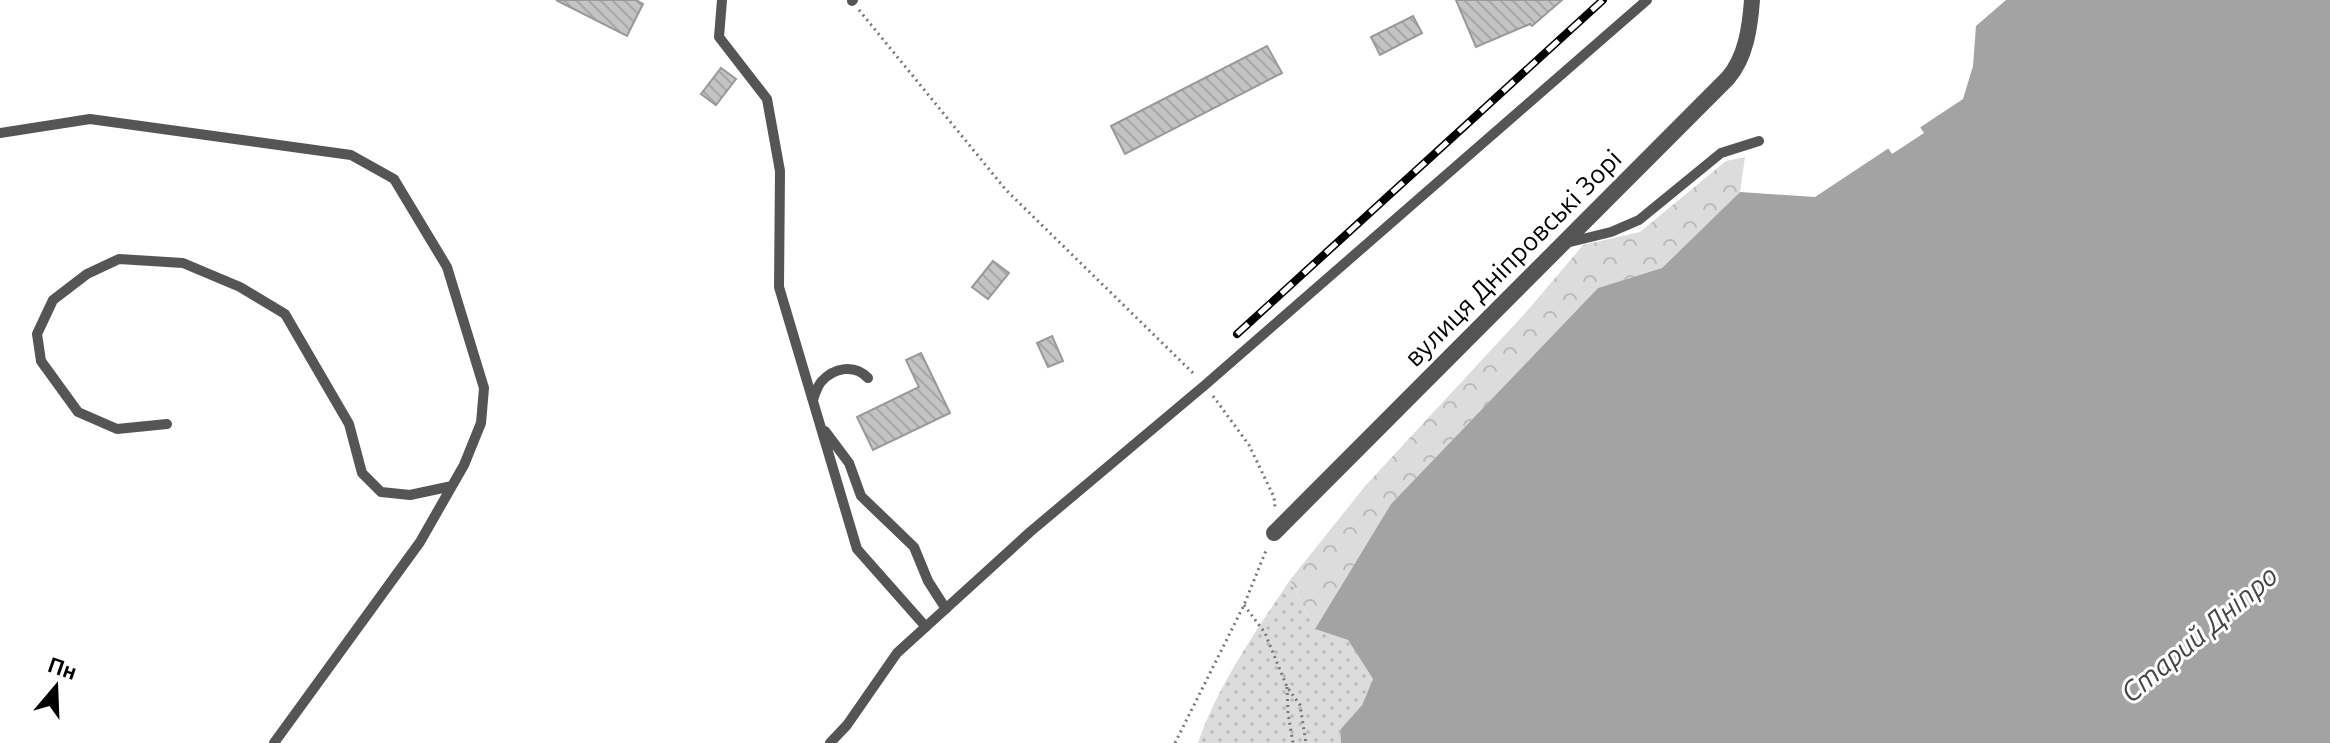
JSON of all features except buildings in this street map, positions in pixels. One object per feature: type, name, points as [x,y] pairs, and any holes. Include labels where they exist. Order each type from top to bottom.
[{"type":"street","name":"вулиця Дніпровські Зорі","points":[[1274,533],[1734,72],[1743,51],[1752,0]]},
{"type":"lane","points":[[722,0],[719,37],[767,99],[780,171],[779,287],[857,549],[926,627]]},
{"type":"lane","points":[[830,743],[847,725],[897,653],[1030,532],[1205,385],[1647,0]]},
{"type":"lane","points":[[0,133],[90,119],[351,155],[394,179],[447,267],[484,388],[481,423],[464,465],[420,542],[274,743]]},
{"type":"lane","points":[[1560,244],[1611,232],[1639,220],[1721,153],[1759,141]]},
{"type":"lane","points":[[167,424],[117,429],[78,412],[41,361],[37,334],[53,300],[87,274],[119,259],[183,263],[240,287],[285,314],[349,424],[362,473],[381,492],[410,495],[452,486]]},
{"type":"lane","points":[[813,400],[819,383],[833,372],[848,368],[861,371],[868,378]]},
{"type":"lane","points":[[819,423],[849,463],[861,496],[914,547],[928,581],[946,609]]},
{"type":"path","points":[[852,0],[1006,190],[1205,385],[1249,445],[1274,497],[1278,522],[1274,533],[1244,605],[1175,743]]},
{"type":"path","points":[[1244,605],[1265,633],[1287,687],[1300,705],[1306,743]]},
{"type":"path","points":[[1287,687],[1293,743]]},
{"type":"green space","points":[[1745,157],[1740,192],[1662,268],[1598,288],[1391,504],[1315,629],[1290,580],[1366,485],[1528,310],[1583,245],[1640,232],[1726,161]]},
{"type":"green space","points":[[1290,580],[1315,629],[1348,640],[1373,679],[1362,705],[1340,730],[1341,743],[1198,743],[1227,680]]},
{"type":"water","name":"Старий Дніпро","points":[[2006,0],[2330,0],[2330,743],[1341,743],[1340,730],[1362,705],[1373,679],[1348,640],[1315,629],[1391,504],[1598,288],[1662,268],[1740,192],[1815,197],[1963,99],[1973,66],[1976,26]]},
{"type":"pier","points":[[1918,124],[1924,133],[1892,154],[1886,145]]},
{"type":"railway","points":[[1237,334],[1603,0]]}]
